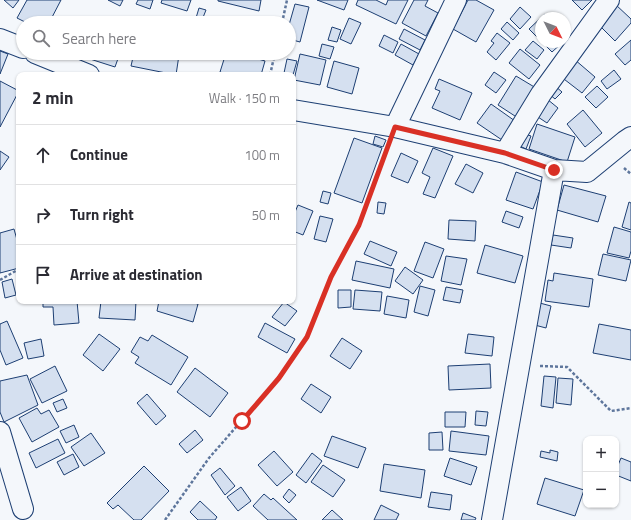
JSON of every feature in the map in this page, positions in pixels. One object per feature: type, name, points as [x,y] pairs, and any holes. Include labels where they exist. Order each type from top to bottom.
[{"type":"street","points":[[395,127],[456,0]]},
{"type":"street","points":[[505,153],[542,94],[609,0]]},
{"type":"street","points":[[0,39],[16,45]]},
{"type":"street","points":[[52,60],[82,72]]},
{"type":"street","points":[[296,110],[395,127],[505,153],[554,170],[588,172],[631,137]]},
{"type":"street","points":[[492,520],[554,170]]},
{"type":"street","points":[[0,432],[23,509]]},
{"type":"path","points":[[284,16],[287,0]]},
{"type":"path","points":[[271,72],[273,60]]},
{"type":"path","points":[[165,520],[209,458],[279,378],[307,337],[331,277],[359,225],[395,127]]},
{"type":"path","points":[[0,280],[16,270]]},
{"type":"path","points":[[520,365],[567,367],[611,411],[631,408]]},
{"type":"building","points":[[4,0],[19,0],[13,8]]},
{"type":"building","points":[[27,0],[61,0],[53,16],[18,16]]},
{"type":"building","points":[[108,0],[123,0],[120,6]]},
{"type":"building","points":[[138,0],[153,0],[150,9],[136,4]]},
{"type":"building","points":[[162,0],[191,0],[187,11],[161,3]]},
{"type":"building","points":[[218,0],[261,0],[259,11]]},
{"type":"building","points":[[317,0],[348,0],[344,10]]},
{"type":"building","points":[[358,0],[376,0],[386,5],[388,0],[408,0],[396,24],[356,5]]},
{"type":"building","points":[[414,0],[428,0],[425,6],[438,13],[426,36],[402,23]]},
{"type":"building","points":[[468,0],[476,0],[494,10],[476,42],[453,29]]},
{"type":"building","points":[[572,0],[592,0],[582,10]]},
{"type":"building","points":[[295,4],[309,7],[300,42],[296,41],[296,16],[292,16]]},
{"type":"building","points":[[615,4],[631,19],[631,23],[615,41],[597,23]]},
{"type":"building","points":[[520,7],[531,17],[520,29],[510,19]]},
{"type":"building","points":[[199,8],[206,10],[204,16],[197,16]]},
{"type":"building","points":[[349,18],[361,23],[351,44],[340,39]]},
{"type":"building","points":[[507,22],[519,33],[513,40],[501,29]]},
{"type":"building","points":[[535,23],[535,35],[529,29]]},
{"type":"building","points":[[332,27],[341,30],[337,42],[328,40]]},
{"type":"building","points":[[404,29],[425,40],[420,50],[399,39]]},
{"type":"building","points":[[497,33],[510,43],[496,60],[487,52],[494,43],[491,41]]},
{"type":"building","points":[[384,35],[398,42],[393,53],[379,46]]},
{"type":"building","points":[[631,40],[631,60],[625,65],[615,54]]},
{"type":"building","points":[[533,41],[535,43],[535,48],[542,48],[544,50],[537,59],[525,50]]},
{"type":"building","points":[[322,44],[334,47],[330,59],[319,56]]},
{"type":"building","points":[[401,44],[419,54],[413,65],[395,55]]},
{"type":"building","points":[[548,48],[556,48],[552,52]]},
{"type":"building","points":[[520,49],[540,65],[529,79],[509,63]]},
{"type":"building","points":[[0,51],[8,54],[0,74]]},
{"type":"building","points":[[300,54],[326,60],[320,85],[296,80],[296,72]]},
{"type":"building","points":[[574,59],[595,77],[582,93],[560,76]]},
{"type":"building","points":[[93,60],[118,60],[115,67]]},
{"type":"building","points":[[132,60],[178,60],[176,72],[161,72],[131,66]]},
{"type":"building","points":[[224,60],[265,61],[262,72],[220,72]]},
{"type":"building","points":[[287,60],[297,61],[294,72],[284,72]]},
{"type":"building","points":[[334,61],[359,68],[352,94],[327,87]]},
{"type":"building","points":[[614,70],[621,79],[607,89],[601,81]]},
{"type":"building","points":[[494,72],[506,80],[496,93],[485,85]]},
{"type":"building","points":[[516,76],[536,88],[518,118],[498,105]]},
{"type":"building","points":[[439,79],[472,93],[460,120],[432,108],[440,91],[435,89]]},
{"type":"building","points":[[0,81],[16,89],[16,97],[0,127]]},
{"type":"building","points":[[554,85],[562,92],[555,99],[548,93]]},
{"type":"building","points":[[597,86],[608,97],[596,108],[585,97]]},
{"type":"building","points":[[547,99],[558,108],[547,123],[535,115]]},
{"type":"building","points":[[491,104],[515,121],[502,140],[477,123]]},
{"type":"building","points":[[583,110],[602,133],[585,147],[567,124]]},
{"type":"building","points":[[537,124],[575,137],[567,162],[529,149]]},
{"type":"building","points":[[522,133],[531,136],[526,149],[518,145]]},
{"type":"building","points":[[375,136],[386,140],[383,147],[373,144]]},
{"type":"building","points":[[354,138],[382,148],[362,203],[334,193]]},
{"type":"building","points":[[433,148],[453,156],[435,198],[423,194],[430,177],[422,173]]},
{"type":"building","points":[[0,151],[9,157],[0,170]]},
{"type":"building","points":[[401,153],[418,161],[408,183],[391,176]]},
{"type":"building","points":[[466,164],[483,173],[473,193],[455,184]]},
{"type":"building","points":[[516,172],[543,182],[533,209],[506,200]]},
{"type":"building","points":[[564,185],[606,196],[598,222],[557,210]]},
{"type":"building","points":[[323,191],[331,193],[328,204],[320,202]]},
{"type":"building","points":[[378,202],[386,203],[384,214],[377,213]]},
{"type":"building","points":[[629,202],[631,203],[631,230],[622,227]]},
{"type":"building","points":[[298,205],[313,211],[303,235],[296,232],[296,210]]},
{"type":"building","points":[[506,211],[523,217],[519,228],[502,222]]},
{"type":"building","points":[[320,216],[333,219],[326,242],[314,239]]},
{"type":"building","points":[[449,220],[476,221],[475,241],[448,239]]},
{"type":"building","points":[[614,227],[631,232],[631,251],[629,258],[607,253]]},
{"type":"building","points":[[14,229],[16,236],[16,269],[0,273],[0,233]]},
{"type":"building","points":[[553,235],[573,238],[571,248],[551,245]]},
{"type":"building","points":[[370,241],[397,252],[391,266],[364,254]]},
{"type":"building","points":[[425,242],[444,249],[433,278],[414,271]]},
{"type":"building","points":[[485,245],[523,256],[515,283],[477,273]]},
{"type":"building","points":[[603,254],[631,260],[626,281],[598,275]]},
{"type":"building","points":[[446,256],[467,259],[461,285],[441,281]]},
{"type":"building","points":[[356,261],[394,269],[390,288],[352,280]]},
{"type":"building","points":[[405,267],[423,280],[413,294],[395,281]]},
{"type":"building","points":[[554,273],[593,279],[589,307],[545,301],[548,280],[553,281]]},
{"type":"building","points":[[12,279],[16,295],[5,298],[2,282]]},
{"type":"building","points":[[420,286],[435,290],[428,316],[414,312]]},
{"type":"building","points":[[446,287],[463,290],[460,303],[443,300]]},
{"type":"building","points":[[338,290],[351,290],[351,307],[338,308]]},
{"type":"building","points":[[355,290],[382,292],[380,311],[353,309]]},
{"type":"building","points":[[387,296],[409,300],[406,318],[384,314]]},
{"type":"building","points":[[536,302],[551,306],[546,328],[531,324]]},
{"type":"building","points":[[43,304],[77,304],[79,323],[54,325],[53,307],[43,307]]},
{"type":"building","points":[[101,304],[136,304],[135,320],[99,318]]},
{"type":"building","points":[[158,304],[198,304],[193,322],[157,311]]},
{"type":"building","points":[[282,304],[287,304],[297,311],[285,326],[272,317]]},
{"type":"building","points":[[7,321],[23,358],[6,365],[0,350],[0,324]]},
{"type":"building","points":[[265,323],[295,339],[287,353],[258,337]]},
{"type":"building","points":[[599,324],[631,330],[631,360],[593,353]]},
{"type":"building","points":[[99,334],[120,349],[103,371],[83,355]]},
{"type":"building","points":[[468,334],[494,337],[492,356],[465,353]]},
{"type":"building","points":[[152,335],[188,357],[171,385],[135,363],[139,357],[131,352],[140,337],[148,341]]},
{"type":"building","points":[[342,338],[362,351],[350,369],[330,356]]},
{"type":"building","points":[[41,339],[44,356],[28,359],[24,343]]},
{"type":"building","points":[[490,364],[491,388],[449,390],[448,366]]},
{"type":"building","points":[[55,366],[67,391],[42,403],[30,379]]},
{"type":"building","points":[[195,368],[228,393],[210,417],[177,392]]},
{"type":"building","points":[[27,375],[38,405],[4,422],[0,412],[0,381]]},
{"type":"building","points":[[544,376],[556,377],[553,408],[541,406]]},
{"type":"building","points":[[558,378],[573,379],[571,405],[556,403]]},
{"type":"building","points":[[311,384],[331,397],[321,413],[301,399]]},
{"type":"building","points":[[147,394],[166,416],[156,425],[137,403]]},
{"type":"building","points":[[63,399],[67,408],[57,412],[53,403]]},
{"type":"building","points":[[37,408],[41,414],[49,410],[59,427],[32,442],[19,418]]},
{"type":"building","points":[[476,411],[488,412],[486,426],[475,425]]},
{"type":"building","points":[[445,412],[466,412],[465,427],[445,427]]},
{"type":"building","points":[[74,425],[79,437],[66,443],[60,431]]},
{"type":"building","points":[[195,430],[203,440],[187,453],[179,444]]},
{"type":"building","points":[[451,431],[489,436],[486,455],[449,451]]},
{"type":"building","points":[[442,432],[443,450],[429,450],[429,433]]},
{"type":"building","points":[[91,433],[105,453],[84,466],[71,447]]},
{"type":"building","points":[[332,436],[366,448],[358,468],[324,456]]},
{"type":"building","points":[[58,439],[65,453],[36,468],[29,453]]},
{"type":"building","points":[[550,450],[558,452],[557,461],[540,457],[541,451],[550,453]]},
{"type":"building","points":[[274,451],[293,472],[277,486],[258,465]]},
{"type":"building","points":[[312,453],[322,461],[306,483],[296,475]]},
{"type":"building","points":[[73,454],[79,467],[64,475],[57,462]]},
{"type":"building","points":[[450,458],[477,467],[471,485],[444,476]]},
{"type":"building","points":[[621,458],[631,462],[631,481],[619,476],[619,463]]},
{"type":"building","points":[[384,464],[425,470],[421,498],[380,491]]},
{"type":"building","points":[[323,465],[345,480],[333,497],[311,482]]},
{"type":"building","points":[[144,466],[169,491],[141,520],[134,520],[118,505],[113,509],[107,503]]},
{"type":"building","points":[[220,468],[235,486],[225,495],[211,475]]},
{"type":"building","points":[[545,478],[583,490],[575,516],[537,504]]},
{"type":"building","points":[[241,487],[251,501],[238,511],[227,497]]},
{"type":"building","points":[[289,489],[296,495],[289,503],[283,497]]},
{"type":"building","points":[[431,492],[452,495],[450,510],[428,507]]},
{"type":"building","points":[[264,494],[271,500],[273,498],[297,520],[268,520],[253,506]]},
{"type":"building","points":[[200,501],[217,517],[215,520],[198,520],[190,512]]},
{"type":"building","points":[[381,505],[399,514],[396,520],[374,520]]},
{"type":"building","points":[[332,510],[343,520],[322,520]]},
{"type":"building","points":[[463,513],[476,518],[475,520],[461,520]]},
{"type":"route","points":[[242,421],[279,378],[307,337],[331,277],[359,225],[395,127],[505,153],[554,170]]}]
